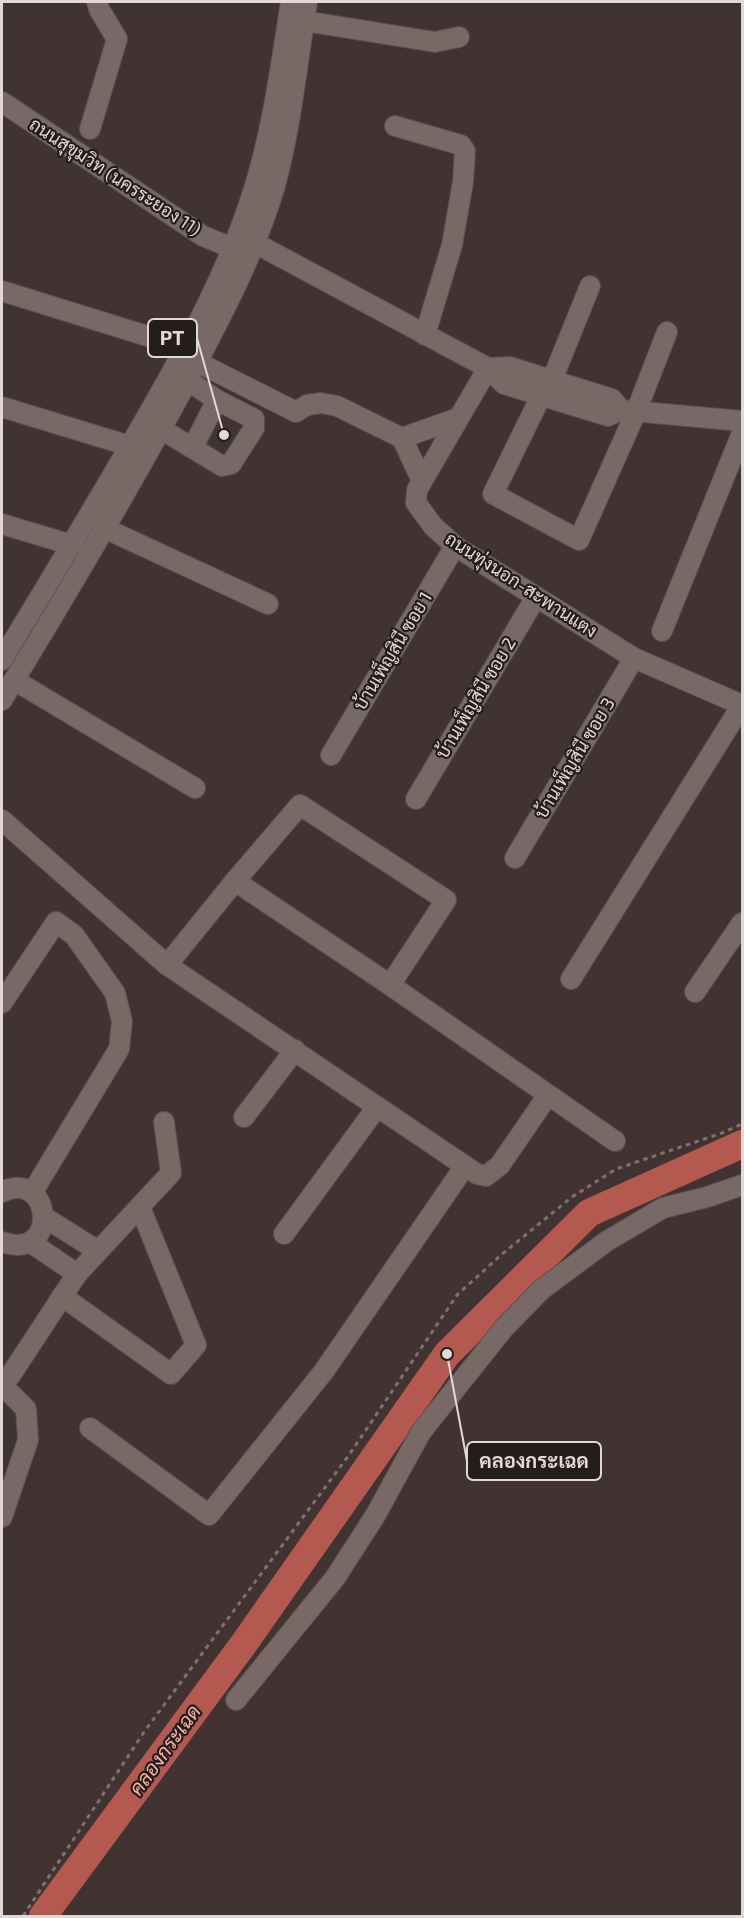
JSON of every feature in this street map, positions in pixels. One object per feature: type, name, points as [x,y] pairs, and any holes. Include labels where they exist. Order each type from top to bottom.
[{"type":"street","points":[[90,129],[117,39],[97,2]]},
{"type":"street","points":[[2,700],[161,429],[190,363],[254,189],[270,128],[291,2]]},
{"type":"street","points":[[2,660],[130,446],[190,363],[255,243],[274,188],[308,2]]},
{"type":"street","points":[[304,21],[435,42],[459,38]]},
{"type":"street","name":"ถนนสุขุมวิท (นครระยอง 11)","points":[[2,102],[203,236],[231,248]]},
{"type":"street","points":[[395,126],[461,145],[465,151],[463,182],[452,245],[425,335]]},
{"type":"street","points":[[255,243],[488,368],[504,384],[547,388],[608,416],[629,411],[742,421]]},
{"type":"street","points":[[590,286],[547,388],[493,494],[579,540],[629,411],[667,332]]},
{"type":"street","points":[[2,291],[190,363],[296,412],[307,405],[337,406],[402,438],[422,481]]},
{"type":"street","points":[[161,429],[222,466],[227,466],[231,464],[254,428],[254,419],[217,400],[190,363]]},
{"type":"street","name":"ถนนทุ่งนอก-สะพานแตง","points":[[488,368],[417,490],[416,503],[433,526],[455,546],[634,658],[742,705]]},
{"type":"street","points":[[193,447],[217,400]]},
{"type":"street","points":[[2,407],[130,446]]},
{"type":"street","points":[[402,438],[458,418]]},
{"type":"street","points":[[663,631],[742,433]]},
{"type":"street","points":[[2,524],[72,545]]},
{"type":"street","points":[[104,528],[268,604]]},
{"type":"street","name":"บ้านเพ็ญสินี ซอย 1","points":[[331,756],[455,546]]},
{"type":"street","name":"บ้านเพ็ญสินี ซอย 2","points":[[416,799],[536,597]]},
{"type":"street","name":"บ้านเพ็ญสินี ซอย 3","points":[[515,858],[634,658]]},
{"type":"street","points":[[14,680],[195,788]]},
{"type":"street","points":[[571,979],[742,705]]},
{"type":"street","points":[[167,965],[235,880],[300,805],[446,900],[390,985]]},
{"type":"street","points":[[2,820],[167,965],[477,1174],[486,1176],[500,1165],[548,1095]]},
{"type":"street","points":[[235,880],[615,1141]]},
{"type":"street","points":[[2,1003],[56,922],[74,935],[115,993],[122,1021],[119,1048],[32,1193]]},
{"type":"street","points":[[694,992],[742,923]]},
{"type":"street","points":[[244,1117],[295,1050]]},
{"type":"street","points":[[284,1234],[376,1107]]},
{"type":"street","points":[[2,1517],[28,1440],[26,1408],[9,1392],[6,1382],[77,1274],[171,1173],[164,1122]]},
{"type":"street","points":[[90,1428],[209,1515],[324,1371],[465,1166]]},
{"type":"street","points":[[236,1700],[335,1578],[375,1516],[421,1432],[504,1328],[541,1290],[607,1241],[663,1208],[742,1185]]},
{"type":"street","points":[[2,1192],[9,1188],[21,1188],[32,1193],[43,1208],[44,1217],[40,1231],[30,1242],[20,1245],[2,1242]]},
{"type":"street","points":[[62,1296],[171,1374],[196,1345],[140,1207]]},
{"type":"street","points":[[44,1217],[98,1251]]},
{"type":"street","points":[[30,1242],[77,1274]]},
{"type":"path","points":[[23,1917],[144,1732],[349,1455],[457,1295],[572,1197],[616,1169],[742,1124]]},
{"type":"waterway","name":"คลองกระเฉด","points":[[43,1916],[245,1642],[447,1354],[589,1213],[742,1144]]},
{"type":"place","name":"PT","points":[[224,435]]},
{"type":"place","name":"คลองกระเฉด","points":[[447,1354]]}]
